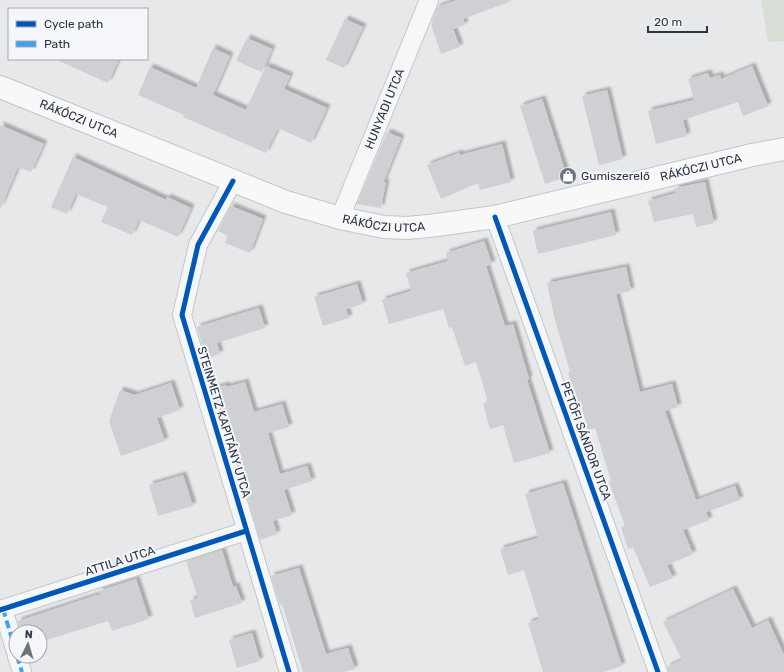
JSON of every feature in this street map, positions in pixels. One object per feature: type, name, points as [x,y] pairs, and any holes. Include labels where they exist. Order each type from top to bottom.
[{"type":"main road","name":"RÁKÓCZI UTCA","points":[[0,87],[286,202],[340,218],[384,227],[407,228],[495,217],[752,155],[784,149]]},
{"type":"street","name":"HUNYADI UTCA","points":[[340,218],[429,0]]},
{"type":"street","name":"STEINMETZ KAPITÁNY UTCA","points":[[233,181],[198,245],[182,315],[246,531],[290,672]]},
{"type":"street","name":"PETŐFI SÁNDOR UTCA","points":[[495,217],[658,672]]},
{"type":"street","name":"ATTILA UTCA","points":[[1,610],[246,531]]},
{"type":"street","points":[[1,610],[8,630]]},
{"type":"shaded area","points":[[761,0],[784,0],[784,41],[768,42]]},
{"type":"building","points":[[457,0],[509,0],[509,2],[463,19],[465,25],[453,29],[460,47],[441,54],[431,24],[437,7]]},
{"type":"building","points":[[345,19],[363,27],[344,68],[326,60]]},
{"type":"building","points":[[247,38],[272,49],[262,72],[236,61]]},
{"type":"building","points":[[213,48],[230,56],[213,95],[246,110],[266,66],[290,76],[284,89],[327,108],[311,143],[278,128],[266,153],[183,117],[184,115],[138,95],[150,67],[196,88]]},
{"type":"building","points":[[57,60],[119,60],[108,83]]},
{"type":"building","points":[[752,66],[768,106],[743,116],[738,102],[683,120],[687,136],[656,144],[648,111],[694,100],[688,79],[708,73],[710,78],[720,75],[721,79]]},
{"type":"building","points":[[607,90],[623,159],[599,165],[582,96]]},
{"type":"building","points":[[542,99],[567,177],[545,184],[520,106]]},
{"type":"building","points":[[0,125],[44,144],[31,172],[18,167],[0,209]]},
{"type":"building","points":[[387,132],[401,138],[383,183],[386,182],[381,208],[357,204]]},
{"type":"building","points":[[502,144],[511,182],[480,190],[478,183],[441,199],[427,165],[459,153],[460,155]]},
{"type":"building","points":[[73,157],[166,200],[167,197],[191,208],[178,237],[139,220],[132,235],[101,222],[108,207],[76,194],[67,214],[51,207]]},
{"type":"building","points":[[705,182],[714,223],[696,227],[693,214],[654,222],[648,201],[676,193],[675,188]]},
{"type":"building","points":[[231,206],[263,219],[250,253],[225,243],[228,236],[218,231]]},
{"type":"building","points":[[611,212],[616,235],[538,254],[533,231]]},
{"type":"building","points":[[484,241],[492,264],[486,266],[505,326],[513,324],[529,379],[527,380],[550,453],[514,463],[503,425],[490,429],[483,404],[488,402],[476,362],[465,366],[452,327],[449,328],[443,309],[389,324],[382,300],[411,291],[406,273],[448,261],[446,253]]},
{"type":"building","points":[[626,267],[631,291],[616,294],[640,392],[672,384],[678,407],[665,411],[696,500],[735,486],[740,500],[706,512],[709,520],[683,530],[693,554],[667,565],[673,578],[650,587],[633,547],[628,549],[621,527],[625,526],[609,482],[611,481],[595,428],[588,430],[580,402],[576,403],[568,372],[570,372],[554,316],[547,283]]},
{"type":"building","points":[[357,284],[363,304],[346,309],[349,318],[323,326],[314,297]]},
{"type":"building","points":[[259,308],[265,328],[217,343],[220,354],[206,359],[197,327]]},
{"type":"building","points":[[245,382],[254,412],[282,404],[289,427],[268,433],[280,474],[307,466],[312,481],[284,490],[292,515],[273,521],[277,534],[260,540],[215,388],[226,385],[227,387]]},
{"type":"building","points":[[171,383],[180,410],[157,418],[165,441],[121,456],[109,421],[120,390],[135,395]]},
{"type":"building","points":[[183,475],[193,506],[158,516],[149,485]]},
{"type":"building","points":[[563,483],[622,666],[603,672],[543,672],[528,623],[539,619],[524,570],[508,575],[500,549],[538,538],[525,494]]},
{"type":"building","points":[[222,550],[233,587],[236,586],[242,603],[195,618],[190,600],[198,598],[186,561]]},
{"type":"building","points":[[299,568],[326,654],[348,648],[355,669],[344,672],[303,672],[282,604],[280,605],[271,576]]},
{"type":"building","points":[[136,579],[149,619],[112,631],[108,621],[48,640],[48,624],[19,624],[18,621],[100,594],[99,591]]},
{"type":"building","points":[[733,589],[752,628],[768,620],[784,655],[784,672],[668,672],[667,667],[682,660],[663,622]]},
{"type":"building","points":[[252,633],[260,661],[237,668],[229,640]]},
{"type":"marked path","points":[[3,609],[8,626]]},
{"type":"marked path","points":[[20,664],[22,672]]},
{"type":"cycle path","points":[[233,181],[198,245],[182,315],[289,672]]},
{"type":"cycle path","points":[[495,217],[658,672]]},
{"type":"cycle path","points":[[0,610],[246,531]]},
{"type":"place","name":"Gumiszerelő","points":[[568,176]]}]
